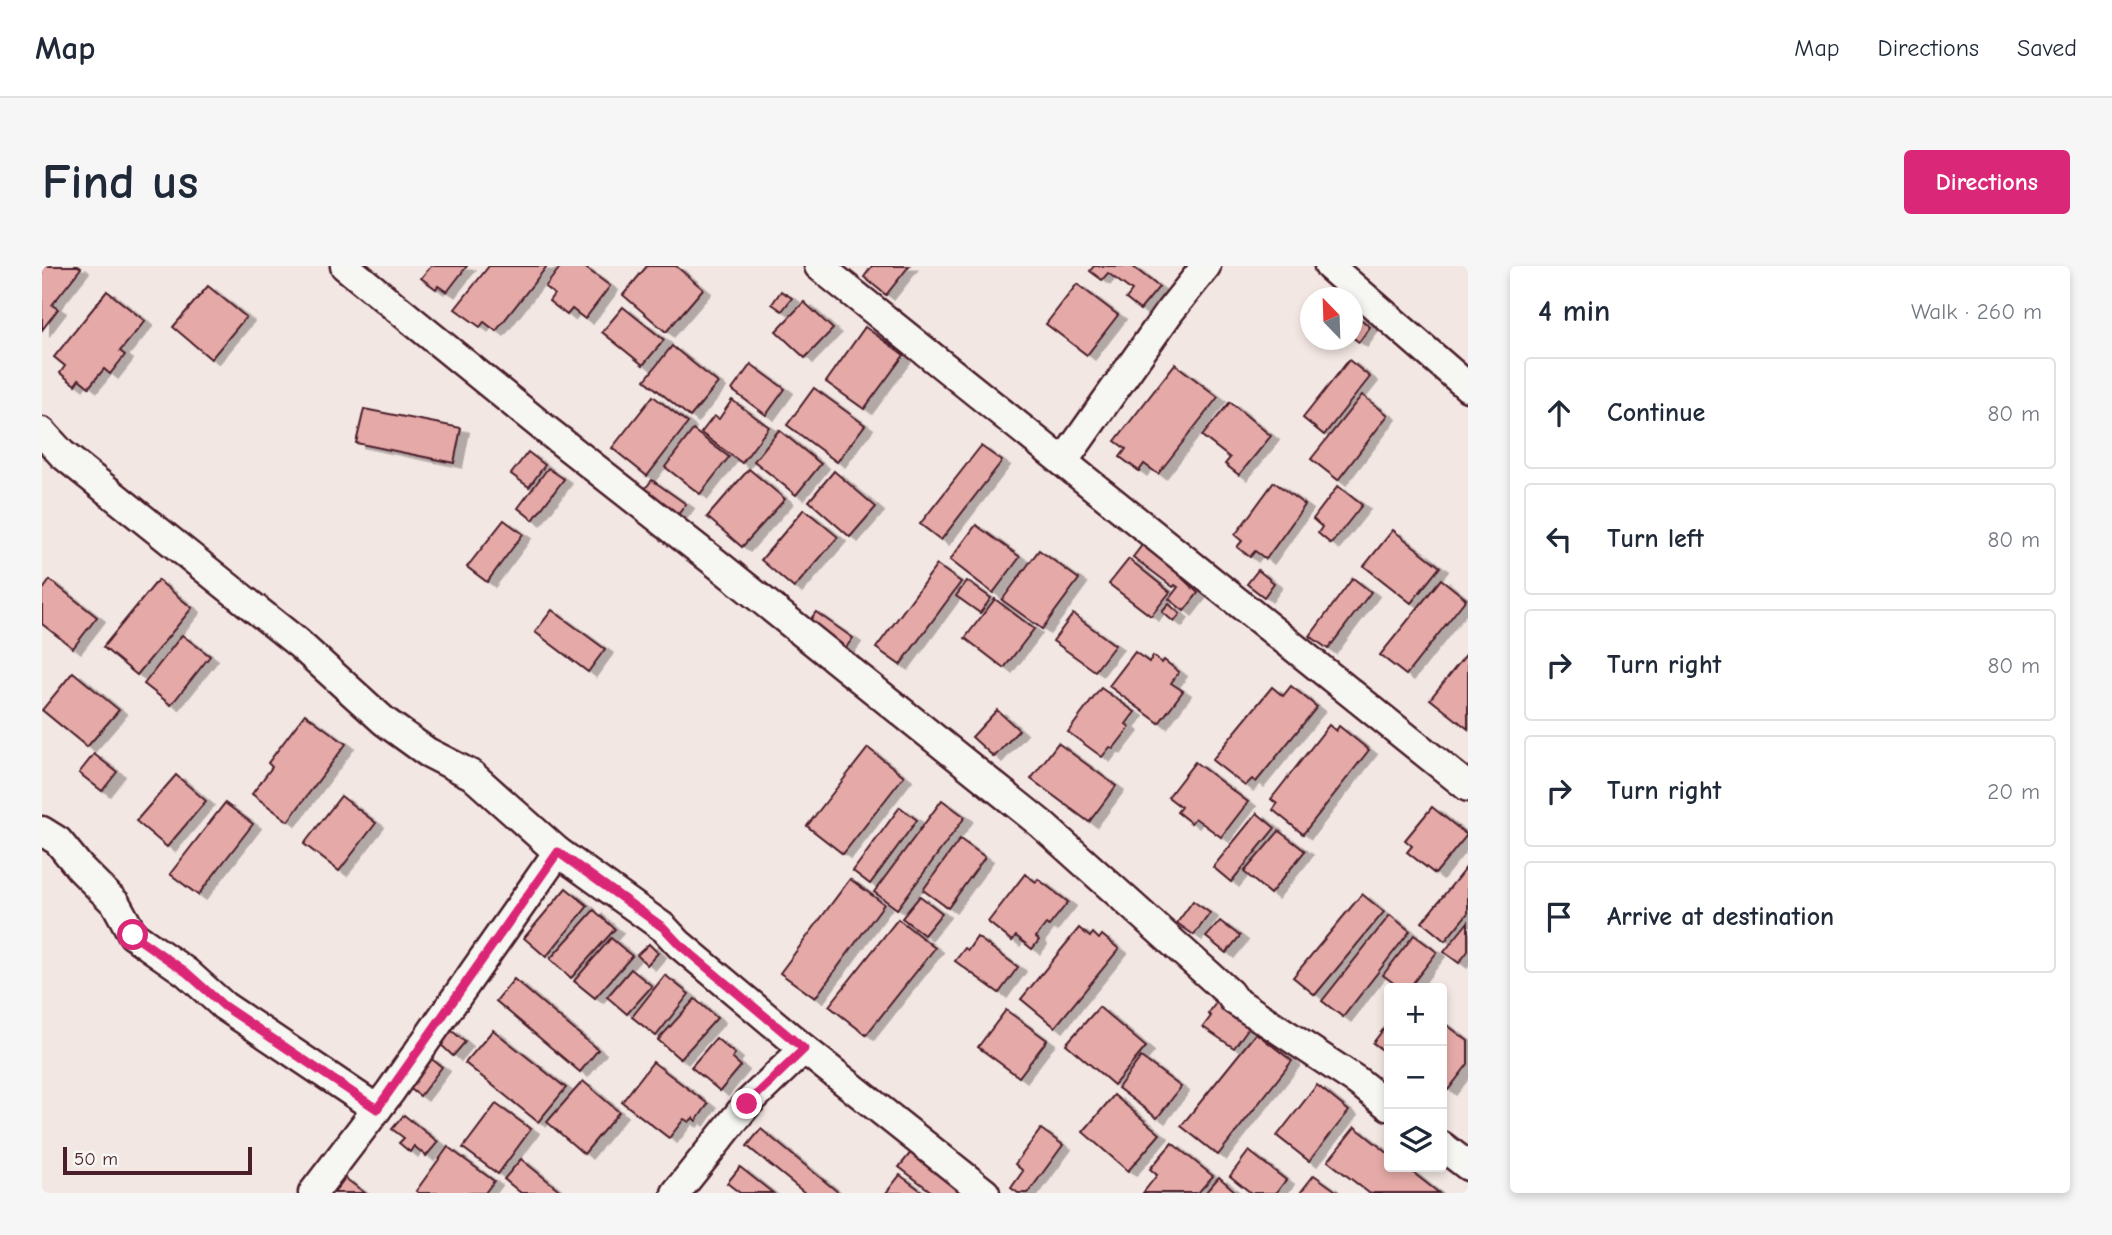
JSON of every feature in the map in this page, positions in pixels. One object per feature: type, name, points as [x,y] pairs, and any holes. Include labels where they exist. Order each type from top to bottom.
[{"type":"street","points":[[345,266],[549,432],[1041,823],[1234,1000],[1357,1081],[1384,1102]]},
{"type":"street","points":[[819,266],[1468,787]]},
{"type":"street","points":[[1063,462],[1170,311],[1206,266]]},
{"type":"street","points":[[1329,266],[1468,387]]},
{"type":"street","points":[[42,432],[62,454],[299,643],[384,721],[427,752],[472,775],[558,852],[664,928],[679,944],[804,1049],[985,1193]]},
{"type":"street","points":[[42,831],[58,841],[80,868],[116,904],[133,935],[186,972],[224,1006],[377,1109]]},
{"type":"street","points":[[313,1193],[377,1109],[558,852]]},
{"type":"street","points":[[676,1193],[747,1104],[804,1049]]},
{"type":"street","points":[[1447,1150],[1468,1166]]},
{"type":"building","points":[[42,266],[81,268],[52,305],[58,309],[42,330]]},
{"type":"building","points":[[431,266],[467,266],[447,292],[438,286],[436,289],[421,278]]},
{"type":"building","points":[[489,266],[547,266],[496,331],[484,322],[480,327],[455,309]]},
{"type":"building","points":[[561,266],[583,266],[610,286],[585,319],[572,309],[567,315],[549,301],[554,294],[545,287]]},
{"type":"building","points":[[647,266],[676,266],[703,289],[666,332],[623,295]]},
{"type":"building","points":[[872,266],[909,266],[886,295],[864,277]]},
{"type":"building","points":[[1094,266],[1132,266],[1159,287],[1140,310],[1126,299],[1132,291],[1108,273],[1102,280],[1090,271]]},
{"type":"building","points":[[1077,284],[1118,315],[1087,355],[1046,324]]},
{"type":"building","points":[[208,286],[246,317],[211,359],[173,327]]},
{"type":"building","points":[[107,291],[145,321],[120,351],[125,355],[110,374],[104,369],[89,387],[79,379],[75,385],[60,373],[65,366],[54,357]]},
{"type":"building","points":[[781,291],[792,298],[782,311],[772,304]]},
{"type":"building","points":[[804,302],[833,329],[805,358],[776,331]]},
{"type":"building","points":[[623,307],[664,340],[643,365],[602,332]]},
{"type":"building","points":[[1363,321],[1370,327],[1363,337]]},
{"type":"building","points":[[865,327],[904,355],[864,409],[826,382]]},
{"type":"building","points":[[672,346],[718,383],[690,417],[645,380]]},
{"type":"building","points":[[1349,360],[1370,377],[1324,435],[1303,418]]},
{"type":"building","points":[[751,364],[785,389],[766,415],[732,390]]},
{"type":"building","points":[[1175,364],[1218,397],[1158,474],[1144,464],[1139,471],[1120,457],[1126,449],[1115,441]]},
{"type":"building","points":[[814,388],[865,425],[837,462],[787,425]]},
{"type":"building","points":[[1362,395],[1388,415],[1338,480],[1311,459]]},
{"type":"building","points":[[653,396],[688,423],[647,476],[612,448]]},
{"type":"building","points":[[732,400],[769,427],[742,463],[701,433],[714,416],[719,419]]},
{"type":"building","points":[[1230,402],[1271,436],[1239,475],[1225,464],[1230,458],[1202,436]]},
{"type":"building","points":[[364,409],[461,428],[454,463],[356,443]]},
{"type":"building","points":[[693,430],[729,457],[700,494],[665,467]]},
{"type":"building","points":[[779,430],[821,464],[796,495],[754,461]]},
{"type":"building","points":[[981,446],[1002,461],[941,540],[920,524]]},
{"type":"building","points":[[528,452],[545,465],[529,487],[511,474]]},
{"type":"building","points":[[548,468],[564,479],[533,520],[518,508]]},
{"type":"building","points":[[749,469],[785,499],[742,547],[707,517]]},
{"type":"building","points":[[834,471],[876,507],[850,537],[809,501]]},
{"type":"building","points":[[652,480],[686,504],[674,520],[640,495]]},
{"type":"building","points":[[1274,482],[1305,505],[1266,559],[1255,551],[1250,557],[1237,547],[1242,541],[1235,535]]},
{"type":"building","points":[[1338,486],[1362,505],[1331,544],[1318,533],[1322,527],[1313,519]]},
{"type":"building","points":[[804,509],[838,537],[794,588],[761,560]]},
{"type":"building","points":[[504,520],[523,534],[487,582],[467,567]]},
{"type":"building","points":[[976,525],[1020,557],[993,593],[950,560]]},
{"type":"building","points":[[1393,530],[1440,567],[1411,603],[1364,566]]},
{"type":"building","points":[[1146,540],[1187,572],[1182,578],[1198,593],[1184,611],[1169,599],[1178,587],[1173,587],[1133,557]]},
{"type":"building","points":[[1039,550],[1079,579],[1042,629],[1002,600]]},
{"type":"building","points":[[1129,559],[1170,592],[1151,616],[1109,584]]},
{"type":"building","points":[[937,565],[961,582],[900,665],[876,648]]},
{"type":"building","points":[[1258,570],[1274,583],[1264,597],[1247,584]]},
{"type":"building","points":[[1353,578],[1371,592],[1328,649],[1310,636]]},
{"type":"building","points":[[1441,579],[1466,599],[1406,675],[1380,655]]},
{"type":"building","points":[[50,580],[97,617],[73,648],[42,624],[42,591]]},
{"type":"building","points":[[158,580],[192,608],[137,675],[103,647]]},
{"type":"building","points":[[967,581],[991,598],[980,613],[956,596]]},
{"type":"building","points":[[995,599],[1034,629],[1004,668],[965,638]]},
{"type":"building","points":[[1169,604],[1180,614],[1174,622],[1162,612]]},
{"type":"building","points":[[552,610],[605,649],[588,672],[535,632]]},
{"type":"building","points":[[816,612],[853,638],[838,658],[802,631]]},
{"type":"building","points":[[1073,614],[1115,645],[1095,671],[1053,641]]},
{"type":"building","points":[[182,635],[210,656],[171,705],[144,684]]},
{"type":"building","points":[[1135,652],[1149,662],[1153,656],[1162,663],[1164,660],[1179,672],[1171,683],[1183,691],[1159,723],[1109,686]]},
{"type":"building","points":[[1468,652],[1468,729],[1430,699]]},
{"type":"building","points":[[73,672],[119,710],[87,747],[42,710]]},
{"type":"building","points":[[1291,686],[1317,707],[1256,782],[1252,779],[1245,786],[1212,760],[1272,687],[1283,696]]},
{"type":"building","points":[[1101,688],[1135,712],[1126,724],[1130,727],[1113,749],[1110,747],[1102,757],[1068,732]]},
{"type":"building","points":[[997,710],[1019,730],[994,757],[972,737]]},
{"type":"building","points":[[305,714],[346,744],[288,821],[252,794],[272,767],[268,763]]},
{"type":"building","points":[[1329,725],[1336,731],[1339,726],[1369,750],[1303,834],[1273,810],[1277,804],[1271,799]]},
{"type":"building","points":[[1058,743],[1116,786],[1089,822],[1031,779]]},
{"type":"building","points":[[868,748],[904,776],[843,854],[807,826]]},
{"type":"building","points":[[94,754],[117,772],[102,791],[79,773]]},
{"type":"building","points":[[1195,762],[1248,802],[1221,837],[1195,818],[1191,823],[1177,812],[1181,807],[1168,797]]},
{"type":"building","points":[[176,775],[206,801],[167,847],[136,821]]},
{"type":"building","points":[[341,796],[376,823],[339,871],[304,844]]},
{"type":"building","points":[[942,800],[965,817],[897,909],[874,892]]},
{"type":"building","points":[[225,803],[253,824],[198,895],[170,874]]},
{"type":"building","points":[[900,807],[917,820],[870,884],[853,871]]},
{"type":"building","points":[[1432,807],[1467,835],[1435,874],[1407,852],[1412,846],[1405,840]]},
{"type":"building","points":[[1257,813],[1275,828],[1231,882],[1213,867]]},
{"type":"building","points":[[1279,831],[1305,851],[1270,894],[1244,872]]},
{"type":"building","points":[[960,839],[985,857],[948,908],[923,890]]},
{"type":"building","points":[[1468,865],[1468,913],[1445,941],[1422,922]]},
{"type":"building","points":[[1025,874],[1036,882],[1038,879],[1068,902],[1049,926],[1046,924],[1036,937],[1039,940],[1032,949],[1016,936],[1012,941],[988,922]]},
{"type":"building","points":[[850,879],[884,904],[815,998],[780,973]]},
{"type":"building","points":[[566,888],[588,906],[546,957],[524,938]]},
{"type":"building","points":[[1362,894],[1384,912],[1315,995],[1293,977]]},
{"type":"building","points":[[920,896],[942,913],[924,935],[902,918]]},
{"type":"building","points":[[1193,901],[1210,913],[1194,935],[1177,923]]},
{"type":"building","points":[[594,910],[615,929],[571,978],[550,959]]},
{"type":"building","points":[[1390,915],[1410,931],[1343,1017],[1322,1001]]},
{"type":"building","points":[[898,919],[935,948],[866,1035],[829,1006]]},
{"type":"building","points":[[1220,921],[1240,936],[1226,953],[1206,937]]},
{"type":"building","points":[[1468,922],[1468,951],[1459,963],[1444,952]]},
{"type":"building","points":[[1079,928],[1090,937],[1093,933],[1099,939],[1102,935],[1119,949],[1055,1027],[1021,999]]},
{"type":"building","points":[[1414,935],[1437,952],[1413,983],[1393,983],[1383,975]]},
{"type":"building","points":[[977,937],[1018,967],[999,993],[955,961],[965,948],[968,950]]},
{"type":"building","points":[[611,938],[632,956],[595,998],[574,981]]},
{"type":"building","points":[[649,944],[658,953],[647,965],[637,955]]},
{"type":"building","points":[[631,969],[652,986],[627,1014],[607,997]]},
{"type":"building","points":[[665,975],[689,994],[656,1036],[632,1017]]},
{"type":"building","points":[[514,979],[598,1050],[580,1072],[496,1001]]},
{"type":"building","points":[[695,999],[717,1018],[680,1059],[658,1040]]},
{"type":"building","points":[[1218,1000],[1252,1023],[1234,1048],[1203,1027]]},
{"type":"building","points":[[1099,1007],[1146,1047],[1114,1085],[1066,1044]]},
{"type":"building","points":[[1006,1010],[1047,1040],[1019,1077],[978,1047]]},
{"type":"building","points":[[1447,1025],[1468,1041],[1468,1064],[1448,1090]]},
{"type":"building","points":[[450,1029],[465,1042],[453,1056],[438,1042]]},
{"type":"building","points":[[1384,1029],[1384,1051],[1373,1043]]},
{"type":"building","points":[[493,1030],[566,1088],[538,1122],[465,1063]]},
{"type":"building","points":[[1256,1033],[1292,1061],[1218,1155],[1181,1126]]},
{"type":"building","points":[[716,1038],[735,1054],[732,1058],[741,1066],[720,1091],[691,1067]]},
{"type":"building","points":[[429,1057],[442,1067],[420,1096],[408,1087]]},
{"type":"building","points":[[1141,1057],[1181,1087],[1157,1118],[1118,1088]]},
{"type":"building","points":[[653,1062],[708,1104],[696,1121],[693,1118],[689,1122],[684,1119],[669,1138],[622,1102]]},
{"type":"building","points":[[583,1081],[619,1112],[584,1154],[547,1122]]},
{"type":"building","points":[[1317,1085],[1349,1111],[1309,1161],[1277,1136]]},
{"type":"building","points":[[1114,1095],[1160,1134],[1128,1171],[1083,1132]]},
{"type":"building","points":[[496,1104],[531,1129],[498,1174],[463,1148]]},
{"type":"building","points":[[404,1115],[438,1142],[426,1156],[414,1146],[410,1152],[399,1143],[404,1138],[392,1129]]},
{"type":"building","points":[[1355,1127],[1384,1150],[1384,1172],[1412,1172],[1439,1193],[1369,1193],[1328,1161]]},
{"type":"building","points":[[761,1129],[839,1193],[805,1193],[747,1146]]},
{"type":"building","points":[[1041,1129],[1063,1145],[1028,1193],[1018,1193],[1011,1188],[1023,1171],[1015,1164]]},
{"type":"building","points":[[1172,1143],[1213,1176],[1198,1193],[1143,1193],[1157,1175],[1150,1169]]},
{"type":"building","points":[[448,1147],[494,1181],[485,1193],[416,1191]]},
{"type":"building","points":[[912,1151],[967,1193],[933,1193],[899,1167]]},
{"type":"building","points":[[1249,1151],[1286,1180],[1276,1193],[1251,1193],[1230,1176]]},
{"type":"building","points":[[521,1159],[563,1193],[521,1193],[504,1179]]},
{"type":"building","points":[[740,1167],[773,1193],[740,1193],[727,1183]]},
{"type":"building","points":[[900,1175],[924,1193],[886,1193]]},
{"type":"building","points":[[1314,1175],[1339,1193],[1300,1193]]},
{"type":"building","points":[[1219,1177],[1237,1193],[1205,1193]]},
{"type":"building","points":[[345,1178],[365,1193],[334,1193]]},
{"type":"route","points":[[133,935],[186,972],[224,1006],[377,1109],[558,852],[664,928],[679,944],[804,1049],[747,1104]]}]
